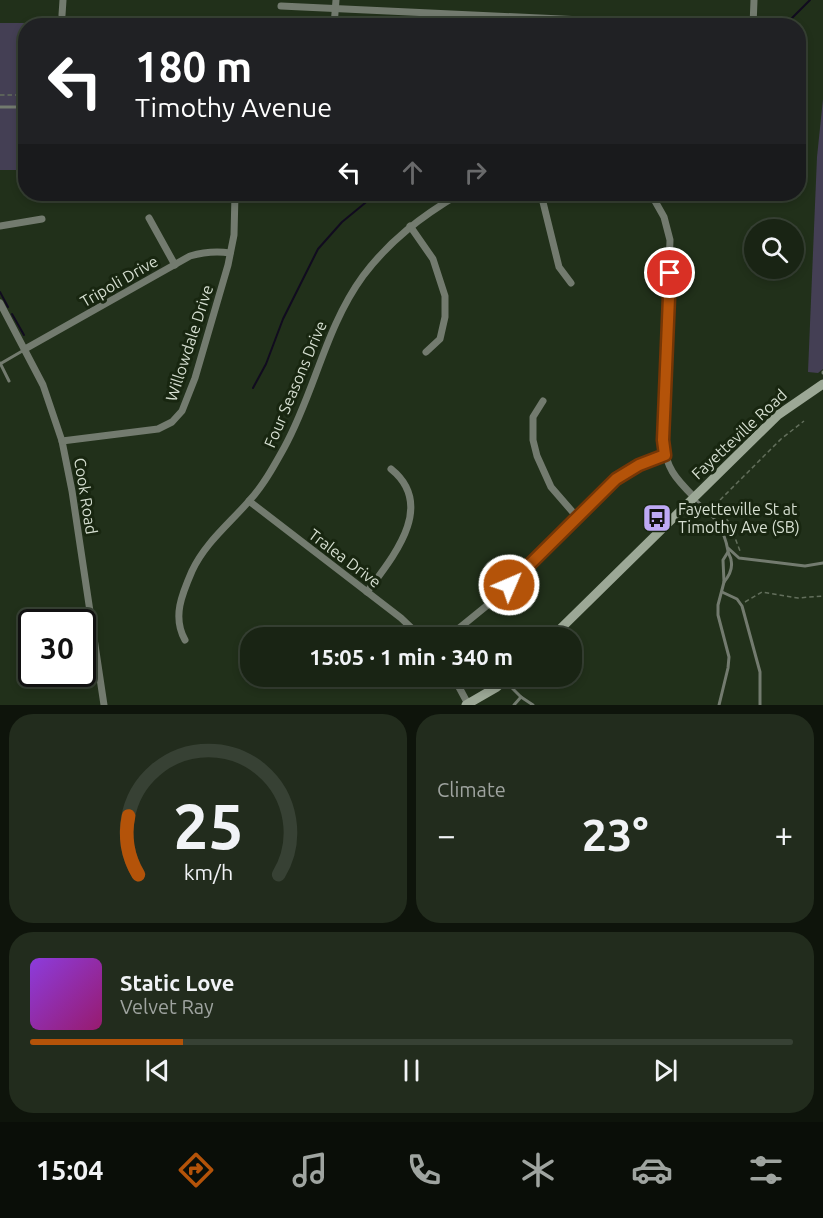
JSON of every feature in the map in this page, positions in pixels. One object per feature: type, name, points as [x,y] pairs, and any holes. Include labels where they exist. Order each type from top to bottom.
[{"type":"main road","name":"Fayetteville Road","points":[[562,627],[778,415],[823,384]]},
{"type":"main road","points":[[467,704],[494,687]]},
{"type":"street","points":[[62,15],[63,0]]},
{"type":"street","points":[[334,18],[336,0]]},
{"type":"street","points":[[753,18],[754,0]]},
{"type":"street","points":[[282,6],[544,18]]},
{"type":"street","name":"Willowdale Drive","points":[[62,441],[150,431],[165,426],[176,418],[187,400],[195,378],[230,254],[235,201]]},
{"type":"street","name":"Four Seasons Drive","points":[[185,640],[179,629],[179,612],[194,566],[212,539],[249,501],[285,447],[330,333],[350,294],[383,252],[410,226],[447,201]]},
{"type":"street","points":[[543,201],[559,267],[571,283]]},
{"type":"street","points":[[655,201],[664,217],[670,240],[663,440],[665,455],[673,474],[694,498]]},
{"type":"street","points":[[149,218],[175,265]]},
{"type":"street","points":[[0,226],[42,219]]},
{"type":"street","points":[[410,226],[433,259],[445,296],[445,323],[440,339],[426,352]]},
{"type":"street","name":"Tripoli Drive","points":[[25,349],[202,252],[216,251],[230,254]]},
{"type":"street","name":"Cook Road","points":[[0,303],[43,385],[62,441],[72,491],[104,705]]},
{"type":"street","points":[[543,401],[533,417],[532,424],[537,456],[551,487],[577,517]]},
{"type":"street","points":[[461,627],[485,609],[623,474],[652,458],[665,455]]},
{"type":"street","points":[[367,592],[395,555],[406,534],[409,522],[408,491],[402,478],[391,469]]},
{"type":"street","name":"Tralea Drive","points":[[249,501],[409,627]]},
{"type":"street","points":[[458,687],[467,704]]},
{"type":"lane","points":[[0,107],[18,107]]},
{"type":"lane","points":[[9,381],[0,364],[25,349]]},
{"type":"lane","points":[[694,498],[722,528],[732,561],[730,575],[724,582]]},
{"type":"lane","points":[[728,550],[739,558],[805,566],[823,563]]},
{"type":"lane","points":[[719,705],[729,657],[718,615],[724,582],[723,560],[728,550]]},
{"type":"lane","points":[[722,592],[737,599],[742,606],[760,672],[760,705]]},
{"type":"lane","points":[[513,687],[521,697],[533,705]]},
{"type":"lane","points":[[514,705],[521,697]]},
{"type":"path","points":[[0,95],[18,95]]},
{"type":"path","points":[[740,552],[729,522],[713,503],[717,503],[781,440],[804,421]]},
{"type":"path","points":[[747,605],[744,600],[762,592],[798,598],[823,596]]},
{"type":"shaded area","points":[[0,23],[18,23],[18,170],[0,170]]},
{"type":"shaded area","points":[[823,99],[823,369],[818,373],[808,372],[817,157]]},
{"type":"waterway","points":[[792,18],[810,0]]},
{"type":"waterway","points":[[253,388],[266,364],[283,319],[318,249],[342,222],[368,201]]},
{"type":"waterway","points":[[0,292],[8,307]]},
{"type":"waterway","points":[[12,314],[24,335]]},
{"type":"place","name":"Fayetteville St at Timothy Ave (SB)","points":[[657,518]]},
{"type":"route","points":[[509,585],[616,479],[652,458],[665,455],[663,440],[670,273]]}]
